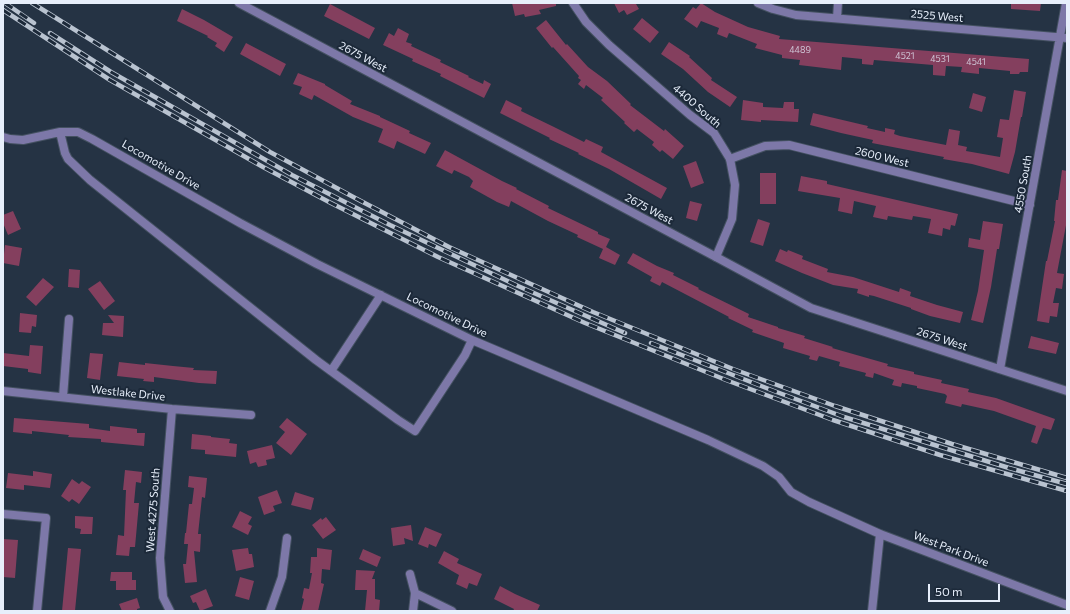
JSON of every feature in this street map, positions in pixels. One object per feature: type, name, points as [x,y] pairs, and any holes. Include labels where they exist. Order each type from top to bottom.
[{"type":"street","name":"2675 West","points":[[239,3],[811,308],[1067,391]]},
{"type":"street","name":"4400 South","points":[[573,3],[586,22],[609,45],[690,115],[714,133],[730,159],[735,185],[732,219],[716,257]]},
{"type":"street","name":"2525 West","points":[[758,3],[773,9],[796,14],[1064,38]]},
{"type":"street","points":[[837,18],[838,3]]},
{"type":"street","name":"4550 South","points":[[1000,369],[1030,206],[1064,38],[1066,3]]},
{"type":"street","points":[[60,132],[65,153],[77,169],[227,290],[331,371],[398,420],[416,431],[465,354],[472,340]]},
{"type":"street","name":"Locomotive Drive","points":[[3,137],[23,140],[60,132],[78,132],[240,223],[317,264],[472,340],[708,440],[771,471],[791,492],[828,510]]},
{"type":"street","name":"2600 West","points":[[730,159],[765,146],[789,145],[1030,206]]},
{"type":"street","points":[[331,371],[381,295]]},
{"type":"street","points":[[63,397],[69,319]]},
{"type":"street","name":"Westlake Drive","points":[[3,391],[172,409],[251,415]]},
{"type":"street","name":"West 4275 South","points":[[170,611],[163,597],[160,558],[172,409]]},
{"type":"street","name":"West Park Drive","points":[[828,510],[880,534],[1067,605]]},
{"type":"street","points":[[3,514],[46,518],[37,611]]},
{"type":"street","points":[[872,611],[880,534]]},
{"type":"street","points":[[270,611],[282,577],[287,538]]},
{"type":"street","points":[[410,574],[415,593],[413,611]]},
{"type":"street","points":[[415,593],[452,611]]},
{"type":"building","points":[[512,3],[556,3],[556,6],[539,10],[541,14],[525,17],[524,14],[515,16]]},
{"type":"building","points":[[614,3],[638,3],[636,4],[639,9],[627,15],[624,10],[619,13]]},
{"type":"building","points":[[701,3],[715,12],[748,27],[780,36],[779,39],[1029,59],[1028,72],[1010,74],[1010,71],[979,68],[979,74],[961,72],[962,67],[946,66],[945,76],[933,75],[933,65],[874,60],[873,65],[862,64],[862,59],[842,57],[841,70],[799,65],[800,60],[782,58],[782,55],[755,48],[757,44],[729,33],[727,38],[717,34],[719,28],[701,21],[697,28],[684,19],[693,7],[696,9]]},
{"type":"building","points":[[1011,3],[1041,3],[1040,11],[1011,9]]},
{"type":"building","points":[[330,4],[375,28],[369,39],[324,16]]},
{"type":"building","points":[[182,9],[233,37],[224,52],[215,46],[217,43],[207,37],[208,36],[177,21]]},
{"type":"building","points":[[642,18],[659,32],[650,43],[633,29]]},
{"type":"building","points":[[546,20],[566,45],[567,44],[588,67],[607,81],[631,104],[630,105],[664,131],[665,129],[684,146],[673,159],[662,150],[660,152],[652,145],[654,142],[637,129],[634,132],[601,100],[603,98],[586,85],[584,89],[578,84],[581,80],[578,78],[579,76],[553,47],[552,48],[536,28]]},
{"type":"building","points":[[398,28],[409,34],[406,42],[412,44],[411,46],[441,60],[440,62],[469,76],[468,77],[483,84],[484,80],[491,84],[484,98],[440,76],[441,74],[412,61],[413,59],[383,45],[389,33],[394,36]]},
{"type":"building","points":[[669,42],[690,56],[689,57],[712,78],[711,80],[737,97],[730,107],[708,92],[683,69],[661,54]]},
{"type":"building","points":[[246,43],[286,64],[280,76],[240,54]]},
{"type":"building","points":[[298,73],[325,84],[352,101],[350,104],[380,116],[410,131],[409,133],[431,143],[425,154],[397,141],[394,149],[378,142],[383,129],[353,117],[314,95],[312,100],[299,94],[302,87],[293,84]]},
{"type":"building","points":[[1014,90],[1026,92],[1015,152],[1009,174],[972,164],[943,159],[944,157],[872,143],[873,140],[810,125],[813,113],[868,126],[867,128],[885,132],[885,128],[895,130],[894,134],[900,136],[946,145],[949,129],[960,131],[958,145],[967,147],[966,151],[1000,157],[1003,138],[997,137],[1000,119],[1009,120]]},
{"type":"building","points":[[973,93],[986,97],[982,112],[969,108]]},
{"type":"building","points":[[506,100],[522,108],[521,111],[584,142],[586,139],[603,147],[601,152],[667,188],[661,199],[609,169],[500,113]]},
{"type":"building","points":[[743,100],[763,103],[763,107],[783,108],[784,102],[794,102],[794,109],[799,109],[798,122],[761,120],[761,122],[741,120]]},
{"type":"building","points":[[445,150],[549,206],[548,208],[610,239],[606,247],[620,255],[615,265],[599,258],[603,249],[577,237],[578,235],[511,201],[509,207],[497,202],[470,187],[473,181],[469,177],[454,170],[452,174],[436,166]]},
{"type":"building","points":[[696,161],[704,183],[691,188],[683,166]]},
{"type":"building","points":[[1062,170],[1067,171],[1067,220],[1057,273],[1064,274],[1062,289],[1056,288],[1053,303],[1059,303],[1057,317],[1050,316],[1049,323],[1037,321],[1046,261],[1055,221],[1056,200],[1058,200]]},
{"type":"building","points":[[760,173],[776,173],[776,204],[760,204]]},
{"type":"building","points":[[801,176],[827,181],[827,184],[958,214],[955,226],[951,225],[950,230],[943,228],[942,236],[928,233],[931,219],[913,216],[912,220],[888,216],[887,220],[873,217],[876,206],[854,201],[852,214],[838,211],[840,198],[798,191]]},
{"type":"building","points":[[690,201],[702,204],[697,221],[686,218]]},
{"type":"building","points":[[13,211],[21,229],[8,235],[3,223],[3,215]]},
{"type":"building","points":[[758,219],[770,223],[763,246],[750,242]]},
{"type":"building","points":[[983,221],[1003,224],[983,323],[971,320],[978,291],[984,250],[968,247],[969,238],[980,240]]},
{"type":"building","points":[[5,245],[22,248],[19,266],[3,263]]},
{"type":"building","points":[[780,249],[787,252],[788,250],[803,256],[802,259],[828,269],[827,272],[853,277],[899,292],[900,288],[911,292],[910,296],[963,312],[960,323],[930,316],[874,296],[869,295],[869,297],[857,293],[858,289],[833,285],[802,273],[775,261]]},
{"type":"building","points":[[633,253],[674,273],[673,275],[699,288],[698,289],[749,314],[748,317],[805,336],[804,338],[833,347],[832,348],[888,364],[887,366],[914,372],[914,374],[942,380],[941,383],[969,389],[968,392],[996,398],[1055,419],[1051,430],[1043,428],[1037,444],[1031,442],[1036,426],[994,411],[962,404],[961,407],[945,403],[947,396],[945,394],[902,383],[901,387],[892,385],[894,380],[874,373],[873,378],[865,376],[866,373],[839,366],[840,362],[819,356],[817,361],[809,359],[810,356],[783,348],[784,343],[752,332],[753,330],[662,282],[660,286],[650,281],[652,277],[627,263]]},
{"type":"building","points":[[69,269],[80,270],[79,288],[68,287]]},
{"type":"building","points":[[43,278],[54,287],[36,306],[26,297]]},
{"type":"building","points":[[100,281],[115,301],[104,310],[88,289]]},
{"type":"building","points":[[20,313],[37,315],[36,327],[32,326],[31,333],[19,332]]},
{"type":"building","points":[[108,315],[124,316],[123,337],[102,335],[103,323],[114,323]]},
{"type":"building","points":[[1031,336],[1059,343],[1056,354],[1028,348]]},
{"type":"building","points":[[30,345],[43,346],[41,374],[28,372],[28,369],[3,366],[3,353],[29,356]]},
{"type":"building","points":[[90,353],[103,354],[100,380],[87,378]]},
{"type":"building","points":[[119,362],[145,365],[145,363],[194,368],[193,370],[217,371],[216,384],[154,377],[154,382],[143,381],[144,379],[117,376]]},
{"type":"building","points":[[14,418],[89,424],[89,428],[110,431],[110,426],[137,429],[137,433],[145,433],[144,446],[101,442],[101,439],[68,437],[69,435],[32,431],[32,434],[13,432]]},
{"type":"building","points":[[287,418],[307,434],[291,455],[276,443],[285,432],[279,427]]},
{"type":"building","points":[[192,434],[230,439],[229,443],[237,444],[236,457],[205,454],[205,450],[191,449]]},
{"type":"building","points":[[272,445],[275,458],[266,460],[267,465],[258,467],[256,462],[250,464],[247,451]]},
{"type":"building","points":[[125,470],[142,472],[141,483],[136,482],[134,503],[139,503],[135,547],[130,547],[129,556],[116,555],[118,535],[124,536],[126,490],[123,490]]},
{"type":"building","points":[[33,471],[52,474],[50,488],[24,485],[24,490],[6,488],[8,473],[33,476]]},
{"type":"building","points":[[189,476],[207,478],[205,498],[202,497],[198,534],[201,534],[200,552],[194,551],[197,582],[185,583],[183,564],[186,564],[188,544],[184,544],[185,533],[189,504],[192,504],[194,488],[188,487]]},
{"type":"building","points":[[72,479],[79,484],[82,481],[91,487],[79,504],[72,499],[69,502],[61,496]]},
{"type":"building","points":[[277,490],[282,503],[273,506],[275,511],[264,515],[258,497]]},
{"type":"building","points":[[295,492],[314,498],[311,510],[291,505]]},
{"type":"building","points":[[240,511],[252,517],[248,524],[252,526],[248,535],[232,527]]},
{"type":"building","points":[[75,516],[93,517],[92,534],[80,534],[81,529],[75,528]]},
{"type":"building","points":[[326,517],[336,530],[323,539],[312,525],[321,518],[322,520]]},
{"type":"building","points":[[411,525],[413,541],[404,538],[405,544],[393,546],[391,528]]},
{"type":"building","points":[[425,527],[442,534],[436,547],[429,544],[428,548],[418,544]]},
{"type":"building","points":[[3,539],[18,540],[15,578],[3,577]]},
{"type":"building","points":[[68,548],[81,549],[75,611],[62,611]]},
{"type":"building","points":[[248,548],[249,554],[252,554],[254,567],[236,571],[232,550]]},
{"type":"building","points":[[317,548],[332,550],[330,570],[322,569],[321,583],[324,584],[318,611],[301,611],[304,599],[302,598],[304,588],[309,589],[312,573],[310,573],[311,557],[317,557]]},
{"type":"building","points":[[363,549],[381,557],[377,567],[359,559]]},
{"type":"building","points":[[444,551],[459,559],[457,563],[482,574],[477,586],[469,583],[467,589],[456,584],[459,575],[438,563]]},
{"type":"building","points":[[356,570],[375,571],[372,579],[375,579],[375,599],[380,600],[379,611],[365,611],[367,590],[355,590]]},
{"type":"building","points":[[111,572],[132,572],[132,580],[136,580],[136,590],[116,590],[116,581],[110,581]]},
{"type":"building","points":[[240,577],[254,581],[249,600],[235,596]]},
{"type":"building","points":[[500,586],[540,605],[537,611],[513,611],[514,609],[494,599]]},
{"type":"building","points":[[206,589],[213,606],[200,611],[196,602],[193,603],[190,596]]},
{"type":"building","points":[[137,598],[140,608],[137,609],[137,611],[122,611],[119,604]]},
{"type":"railway","points":[[5,3],[34,23]]},
{"type":"railway","points":[[32,3],[270,152],[449,247],[593,312],[733,369],[835,406],[952,444],[1067,478]]},
{"type":"railway","points":[[3,10],[110,80],[263,167],[438,257],[585,323],[726,380],[833,420],[940,455],[1067,491]]},
{"type":"railway","points":[[50,33],[111,72],[292,175],[390,225],[518,286],[625,333]]},
{"type":"railway","points":[[651,343],[844,417],[1009,468],[1067,484]]}]
